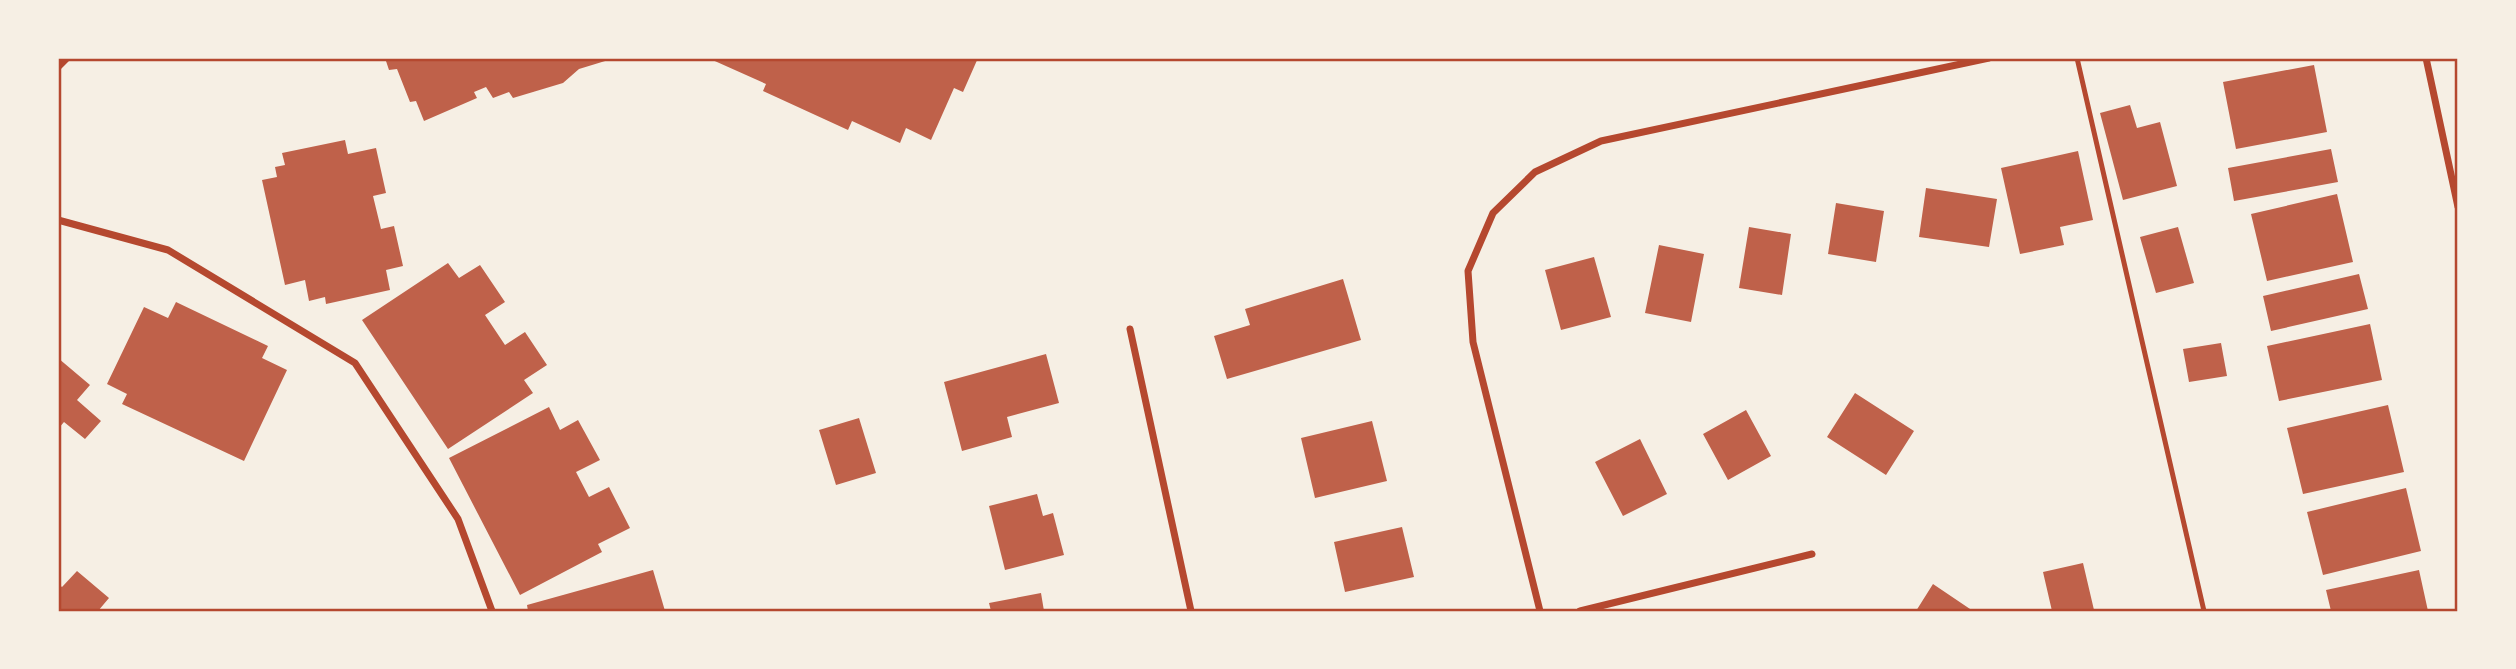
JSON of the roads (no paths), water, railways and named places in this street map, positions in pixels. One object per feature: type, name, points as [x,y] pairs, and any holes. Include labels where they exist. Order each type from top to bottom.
[{"type":"street","points":[[58,67],[67,58]]},
{"type":"street","points":[[1540,611],[1473,342],[1468,271],[1493,213],[1512,191],[1535,172],[1601,141],[1989,58]]},
{"type":"street","points":[[2426,58],[2458,207]]},
{"type":"street","points":[[58,220],[168,250],[355,363],[458,519],[492,611]]},
{"type":"street","points":[[1130,329],[1191,611]]},
{"type":"street","points":[[1580,611],[1812,554]]},
{"type":"lane","points":[[2077,58],[2204,611]]}]
